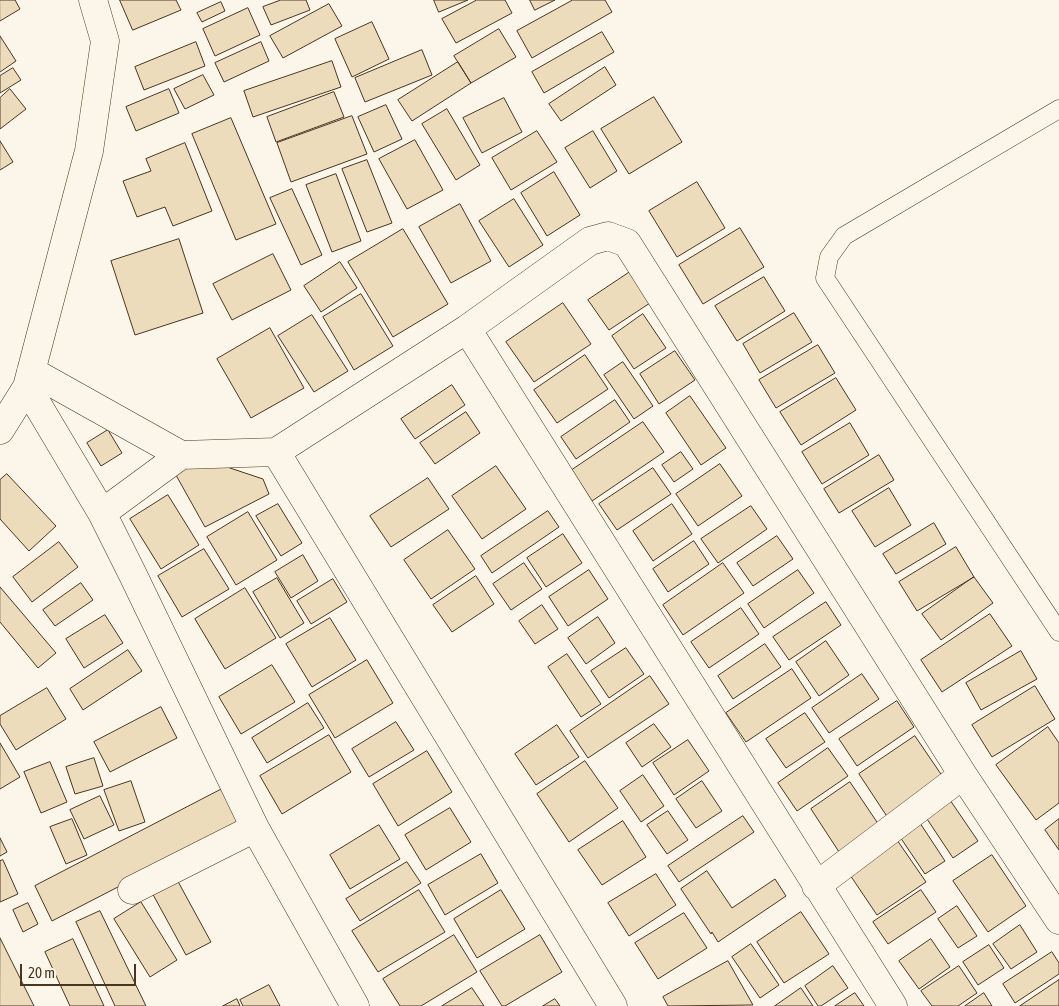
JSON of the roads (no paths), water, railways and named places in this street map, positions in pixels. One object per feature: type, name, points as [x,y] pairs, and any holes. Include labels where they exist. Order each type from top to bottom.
[{"type":"street","points":[[0,430],[29,379],[89,152],[105,41],[93,0]]},
{"type":"street","points":[[29,379],[181,455],[276,452],[467,330],[590,241],[608,236],[627,243],[963,775],[1059,920]]},
{"type":"street","points":[[467,330],[893,1006]]},
{"type":"street","points":[[29,379],[102,513],[255,828],[355,1006]]},
{"type":"street","points":[[276,452],[612,1006]]},
{"type":"street","points":[[102,513],[181,455]]},
{"type":"street","points":[[816,886],[963,775]]},
{"type":"street","points":[[132,890],[255,828]]},
{"type":"lane","points":[[1059,109],[844,236],[829,257],[826,278],[1059,632]]}]
